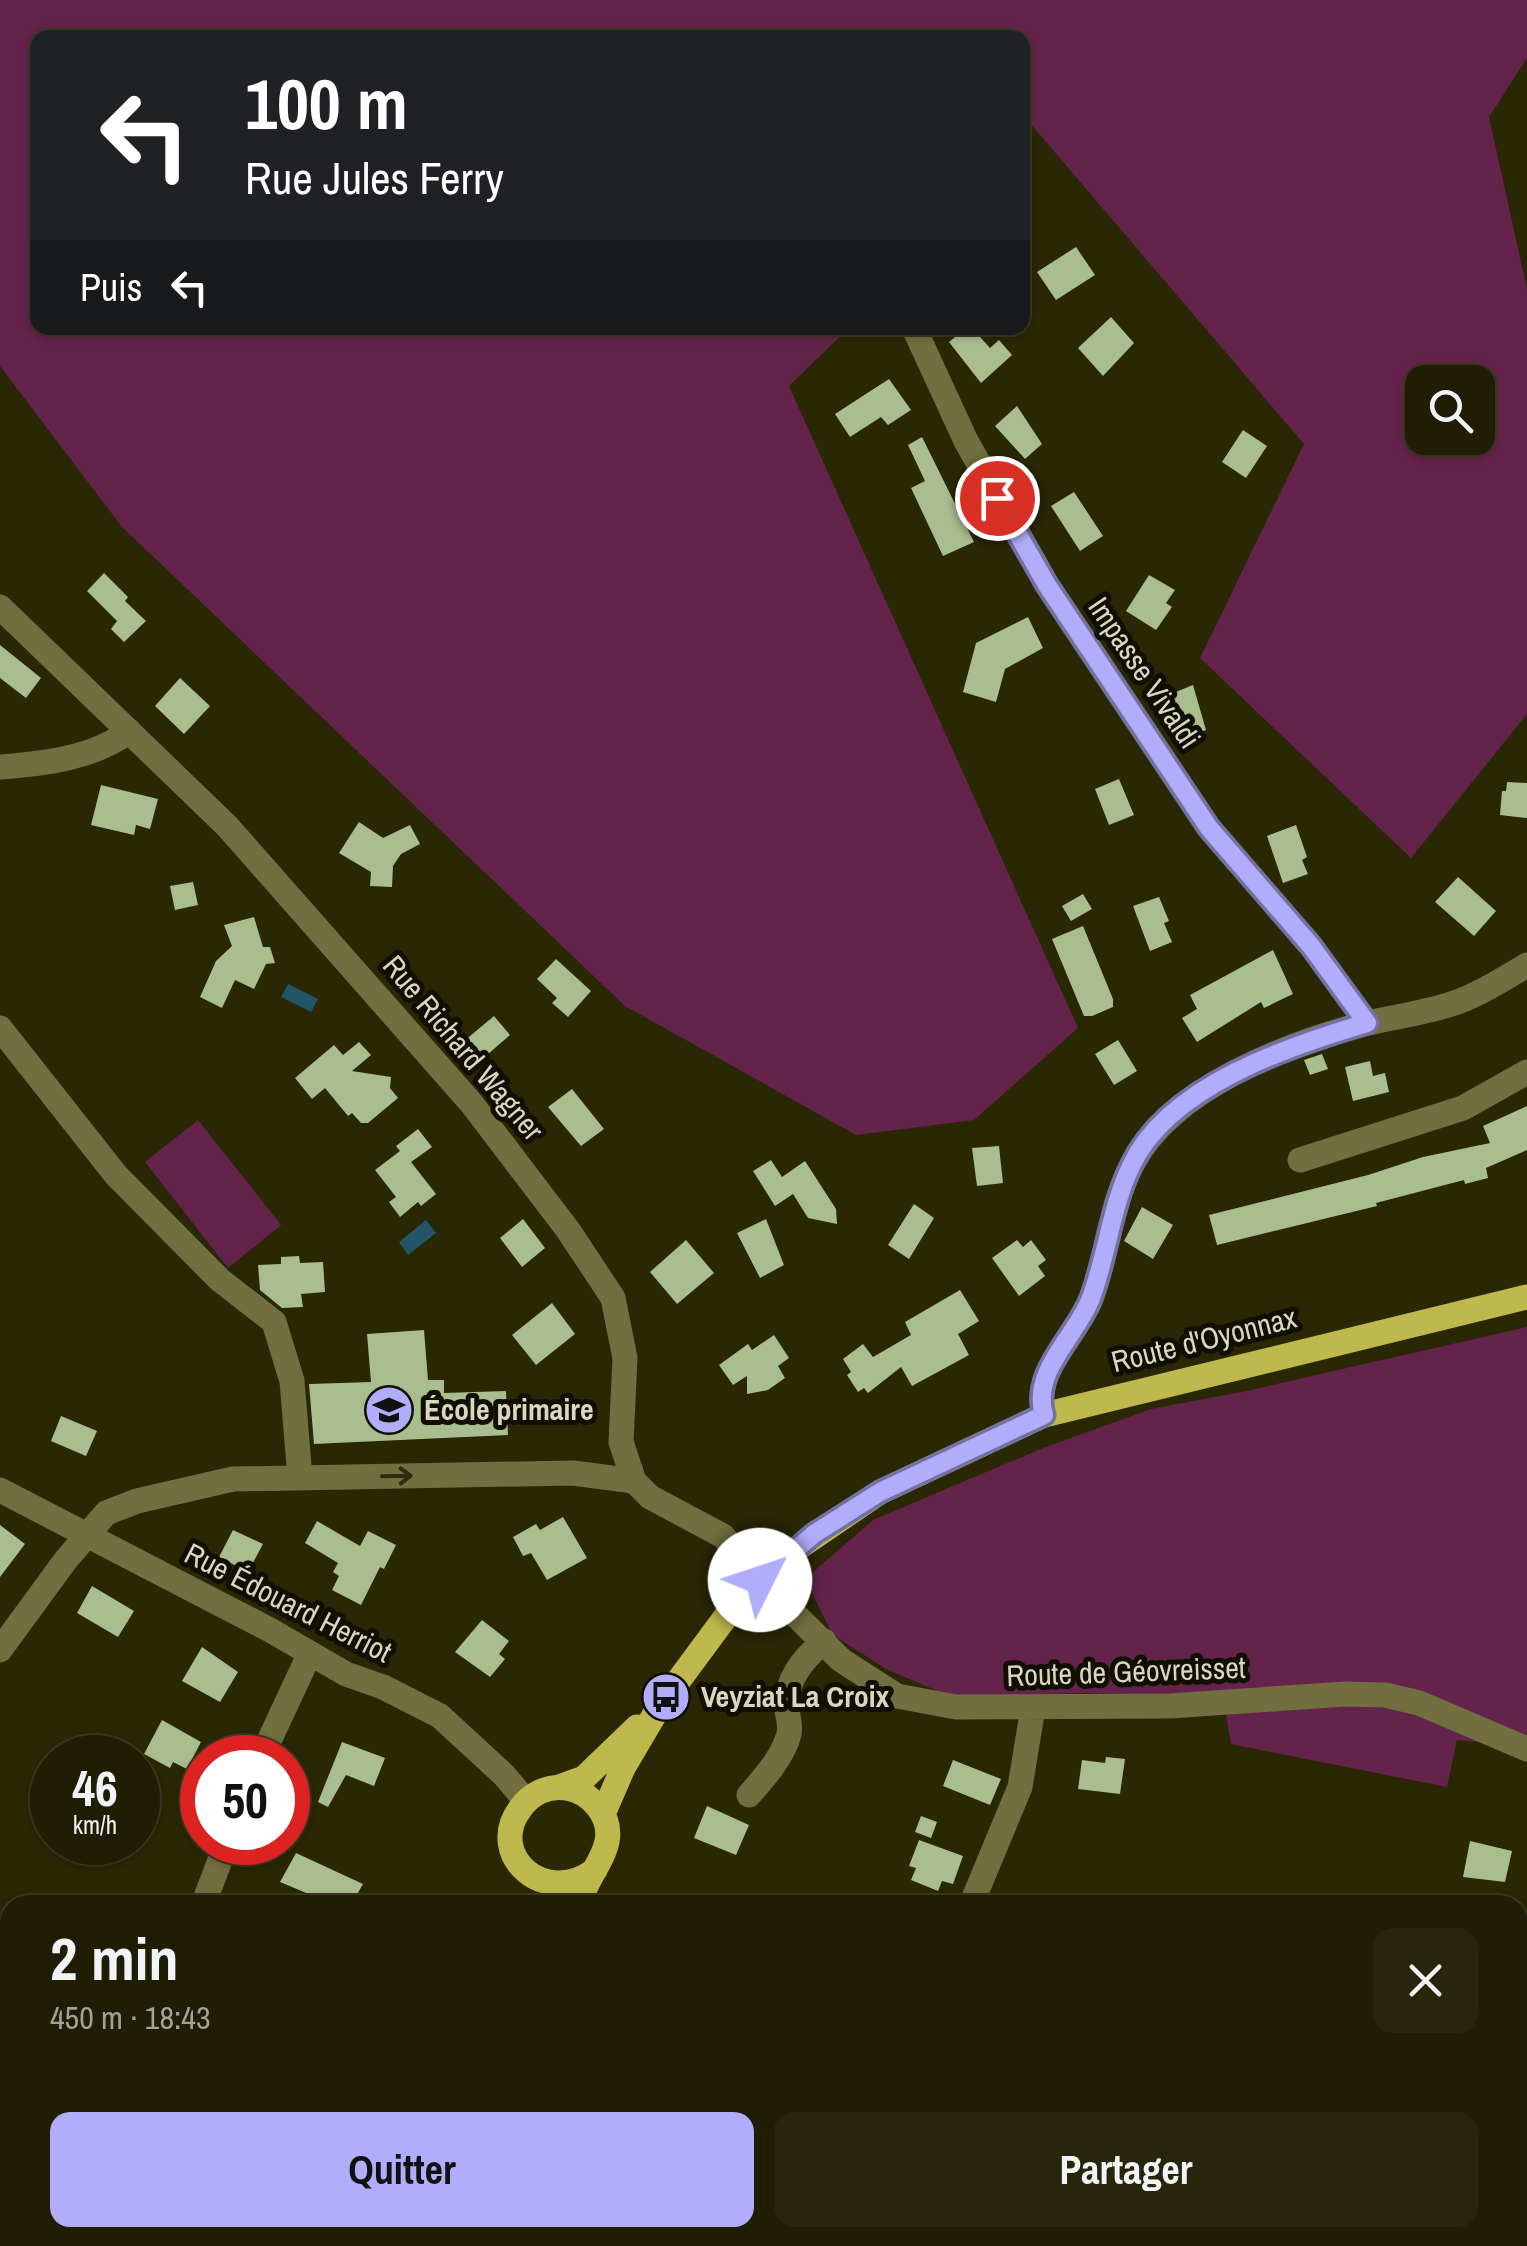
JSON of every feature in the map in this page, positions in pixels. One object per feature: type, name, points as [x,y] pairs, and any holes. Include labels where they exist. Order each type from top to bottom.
[{"type":"main road","name":"Route d'Oyonnax","points":[[659,1707],[730,1611],[760,1580],[814,1534],[880,1492],[1044,1415],[1527,1297]]},
{"type":"main road","points":[[595,1870],[567,1885],[535,1878],[515,1857],[511,1842],[516,1813],[536,1794],[584,1778],[659,1707]]},
{"type":"main road","points":[[603,1814],[623,1768],[659,1707]]},
{"type":"main road","points":[[559,1787],[585,1794],[603,1814],[608,1843],[584,1895]]},
{"type":"main road","points":[[535,1878],[541,1895]]},
{"type":"street","name":"Impasse Vivaldi","points":[[917,335],[966,441],[1047,585],[1209,828],[1311,946],[1367,1023]]},
{"type":"street","name":"Rue Richard Wagner","points":[[0,606],[227,826],[504,1144],[598,1272],[613,1298],[620,1326],[624,1358],[621,1442],[634,1481]]},
{"type":"street","points":[[0,767],[42,763],[84,752],[129,731]]},
{"type":"street","points":[[1044,1415],[1041,1388],[1090,1300],[1132,1164],[1148,1137],[1175,1110],[1230,1077],[1317,1038],[1456,1003],[1484,992],[1527,965]]},
{"type":"street","points":[[0,1028],[116,1175],[220,1280],[274,1322],[292,1381],[300,1478]]},
{"type":"street","points":[[1300,1160],[1463,1108],[1527,1072]]},
{"type":"street","points":[[0,1650],[65,1561],[106,1513],[124,1504],[233,1480],[573,1472],[634,1481],[650,1497],[722,1536],[760,1580]]},
{"type":"street","name":"Rue Édouard Herriot","points":[[0,1490],[346,1674],[383,1687],[440,1716],[504,1775],[526,1801]]},
{"type":"street","name":"Route de Géovreisset","points":[[760,1580],[842,1660],[897,1696],[956,1708],[1033,1708],[1170,1706],[1345,1694],[1385,1695],[1433,1708],[1527,1749]]},
{"type":"street","points":[[749,1795],[769,1773],[790,1732],[787,1708],[793,1676],[824,1641]]},
{"type":"street","points":[[272,1735],[310,1653]]},
{"type":"street","points":[[976,1895],[1020,1788],[1033,1708]]},
{"type":"street","points":[[207,1895],[218,1865]]},
{"type":"shaded area","points":[[0,0],[1527,0],[1527,58],[1489,117],[1527,289],[1527,714],[1411,858],[1200,658],[1304,444],[1030,123],[1030,30],[30,30],[30,335],[842,335],[789,386],[1078,1028],[974,1120],[856,1135],[625,1006],[122,527],[0,366]]},
{"type":"shaded area","points":[[198,1120],[281,1225],[228,1268],[145,1162]]},
{"type":"shaded area","points":[[1527,1327],[1527,1747],[1457,1740],[1447,1787],[1231,1744],[1223,1697],[1094,1693],[949,1696],[886,1669],[833,1635],[805,1579],[873,1520],[1043,1448],[1151,1409]]},
{"type":"water","points":[[288,984],[318,999],[311,1012],[281,997]]},
{"type":"water","points":[[426,1220],[436,1233],[408,1255],[399,1242]]},
{"type":"building","points":[[1076,247],[1095,275],[1056,300],[1037,272]]},
{"type":"building","points":[[1111,317],[1134,343],[1103,376],[1078,348]]},
{"type":"building","points":[[958,335],[978,335],[990,348],[999,340],[1012,355],[981,383],[949,342]]},
{"type":"building","points":[[889,379],[911,410],[888,425],[881,417],[850,437],[835,414]]},
{"type":"building","points":[[1017,406],[1042,444],[1025,459],[995,426]]},
{"type":"building","points":[[1243,430],[1267,446],[1246,478],[1222,462]]},
{"type":"building","points":[[922,437],[974,542],[943,556],[911,488],[925,481],[908,445]]},
{"type":"building","points":[[1074,492],[1103,536],[1080,551],[1051,506]]},
{"type":"building","points":[[104,573],[146,621],[124,642],[111,629],[117,621],[87,591]]},
{"type":"building","points":[[1149,575],[1175,590],[1166,603],[1172,607],[1156,630],[1126,611]]},
{"type":"building","points":[[1028,617],[1043,648],[1005,669],[996,702],[963,692],[976,643]]},
{"type":"building","points":[[0,645],[41,678],[26,698],[0,678]]},
{"type":"building","points":[[180,678],[210,706],[184,734],[155,706]]},
{"type":"building","points":[[1193,685],[1206,730],[1178,741],[1161,698]]},
{"type":"building","points":[[1119,779],[1134,815],[1109,825],[1095,789]]},
{"type":"building","points":[[1507,782],[1527,783],[1527,818],[1500,815],[1502,791],[1506,791]]},
{"type":"building","points":[[101,785],[158,799],[150,829],[136,825],[134,835],[91,825]]},
{"type":"building","points":[[359,822],[383,838],[410,825],[420,844],[401,854],[393,866],[392,887],[370,886],[371,872],[339,853]]},
{"type":"building","points":[[1296,825],[1307,857],[1302,860],[1308,874],[1283,883],[1267,836]]},
{"type":"building","points":[[1458,877],[1496,911],[1474,936],[1435,902]]},
{"type":"building","points":[[193,882],[198,905],[175,910],[170,886]]},
{"type":"building","points":[[1083,894],[1092,909],[1071,921],[1062,906]]},
{"type":"building","points":[[1159,897],[1172,942],[1150,951],[1133,906]]},
{"type":"building","points":[[254,917],[263,947],[270,947],[275,963],[266,964],[254,989],[235,980],[222,1008],[200,997],[216,961],[232,946],[224,925]]},
{"type":"building","points":[[1083,926],[1113,999],[1113,1007],[1092,1016],[1084,1016],[1052,939]]},
{"type":"building","points":[[1273,950],[1293,994],[1264,1008],[1261,1002],[1197,1042],[1182,1018],[1197,1009],[1190,995]]},
{"type":"building","points":[[556,959],[591,991],[568,1017],[552,1003],[557,998],[537,979]]},
{"type":"building","points":[[494,1016],[510,1035],[480,1061],[464,1041]]},
{"type":"building","points":[[1118,1040],[1137,1071],[1114,1085],[1095,1054]]},
{"type":"building","points":[[359,1042],[371,1055],[352,1071],[391,1077],[390,1088],[398,1098],[368,1123],[361,1123],[352,1113],[348,1116],[325,1088],[312,1099],[295,1078],[334,1045],[343,1055]]},
{"type":"building","points":[[1322,1054],[1328,1069],[1310,1075],[1304,1060]]},
{"type":"building","points":[[1370,1061],[1373,1076],[1385,1073],[1389,1092],[1353,1101],[1345,1067]]},
{"type":"building","points":[[572,1089],[604,1129],[581,1146],[548,1107]]},
{"type":"building","points":[[1527,1106],[1527,1150],[1486,1168],[1488,1178],[1465,1184],[1464,1180],[1376,1203],[1377,1206],[1217,1245],[1209,1215],[1423,1157],[1490,1143],[1483,1126]]},
{"type":"building","points":[[418,1129],[432,1147],[411,1162],[436,1194],[400,1217],[389,1202],[396,1197],[375,1170],[400,1151],[396,1146]]},
{"type":"building","points":[[999,1146],[1003,1183],[977,1186],[972,1148]]},
{"type":"building","points":[[771,1160],[782,1177],[805,1161],[836,1209],[837,1224],[808,1218],[793,1194],[775,1206],[753,1171]]},
{"type":"building","points":[[914,1204],[934,1218],[909,1259],[888,1245]]},
{"type":"building","points":[[1142,1207],[1173,1225],[1153,1259],[1124,1241]]},
{"type":"building","points":[[523,1219],[545,1248],[522,1267],[500,1238]]},
{"type":"building","points":[[766,1219],[784,1265],[760,1278],[737,1233]]},
{"type":"building","points":[[686,1240],[714,1273],[677,1304],[650,1272]]},
{"type":"building","points":[[1017,1240],[1023,1247],[1031,1240],[1046,1260],[1038,1266],[1045,1276],[1019,1296],[992,1258]]},
{"type":"building","points":[[299,1256],[300,1263],[323,1262],[325,1292],[301,1294],[303,1307],[282,1308],[260,1290],[258,1265],[281,1264],[281,1257]]},
{"type":"building","points":[[960,1290],[979,1321],[958,1334],[969,1355],[912,1386],[901,1367],[868,1393],[864,1388],[858,1392],[843,1359],[863,1344],[873,1357],[911,1335],[905,1322]]},
{"type":"building","points":[[552,1303],[575,1334],[536,1365],[512,1335]]},
{"type":"building","points":[[424,1330],[428,1380],[444,1380],[444,1393],[506,1391],[508,1435],[314,1444],[309,1384],[371,1382],[367,1334]]},
{"type":"building","points":[[774,1335],[789,1358],[778,1366],[785,1378],[768,1390],[747,1394],[747,1376],[733,1385],[719,1365],[748,1344],[752,1350]]},
{"type":"building","points":[[61,1416],[97,1431],[86,1456],[51,1441]]},
{"type":"building","points":[[563,1517],[587,1558],[547,1580],[531,1553],[523,1556],[513,1537],[536,1524],[540,1530]]},
{"type":"building","points":[[317,1521],[360,1546],[368,1531],[396,1545],[361,1605],[332,1590],[339,1576],[333,1572],[338,1563],[305,1543]]},
{"type":"building","points":[[0,1525],[25,1544],[0,1577]]},
{"type":"building","points":[[233,1530],[263,1544],[248,1572],[219,1557]]},
{"type":"building","points":[[92,1586],[134,1611],[118,1637],[77,1613]]},
{"type":"building","points":[[482,1620],[509,1641],[499,1654],[505,1659],[490,1677],[455,1652]]},
{"type":"building","points":[[202,1647],[238,1672],[220,1702],[182,1681]]},
{"type":"building","points":[[162,1720],[189,1735],[180,1735],[180,1766],[173,1762],[170,1768],[160,1763],[160,1735],[154,1735]]},
{"type":"building","points":[[342,1742],[385,1758],[374,1786],[346,1775],[328,1807],[318,1802]]},
{"type":"building","points":[[1106,1757],[1125,1759],[1120,1794],[1078,1789],[1082,1760],[1105,1763]]},
{"type":"building","points":[[953,1760],[1001,1779],[990,1805],[943,1786]]},
{"type":"building","points":[[707,1806],[749,1825],[736,1855],[694,1838]]},
{"type":"building","points":[[921,1816],[937,1822],[931,1838],[915,1832]]},
{"type":"building","points":[[919,1840],[963,1856],[953,1884],[942,1881],[938,1891],[911,1880],[916,1868],[909,1866]]},
{"type":"building","points":[[1470,1841],[1512,1851],[1505,1882],[1463,1877]]},
{"type":"building","points":[[310,1859],[363,1884],[357,1895],[311,1895],[280,1882],[289,1865],[310,1865]]},
{"type":"place","name":"École primaire","points":[[389,1410]]},
{"type":"place","name":"Veyziat La Croix","points":[[666,1697]]},
{"type":"route","points":[[760,1580],[845,1512],[1044,1415],[1041,1388],[1090,1300],[1118,1201],[1132,1164],[1148,1137],[1175,1110],[1230,1077],[1317,1038],[1367,1023],[1311,946],[1209,828],[1047,585],[997,498]]}]
